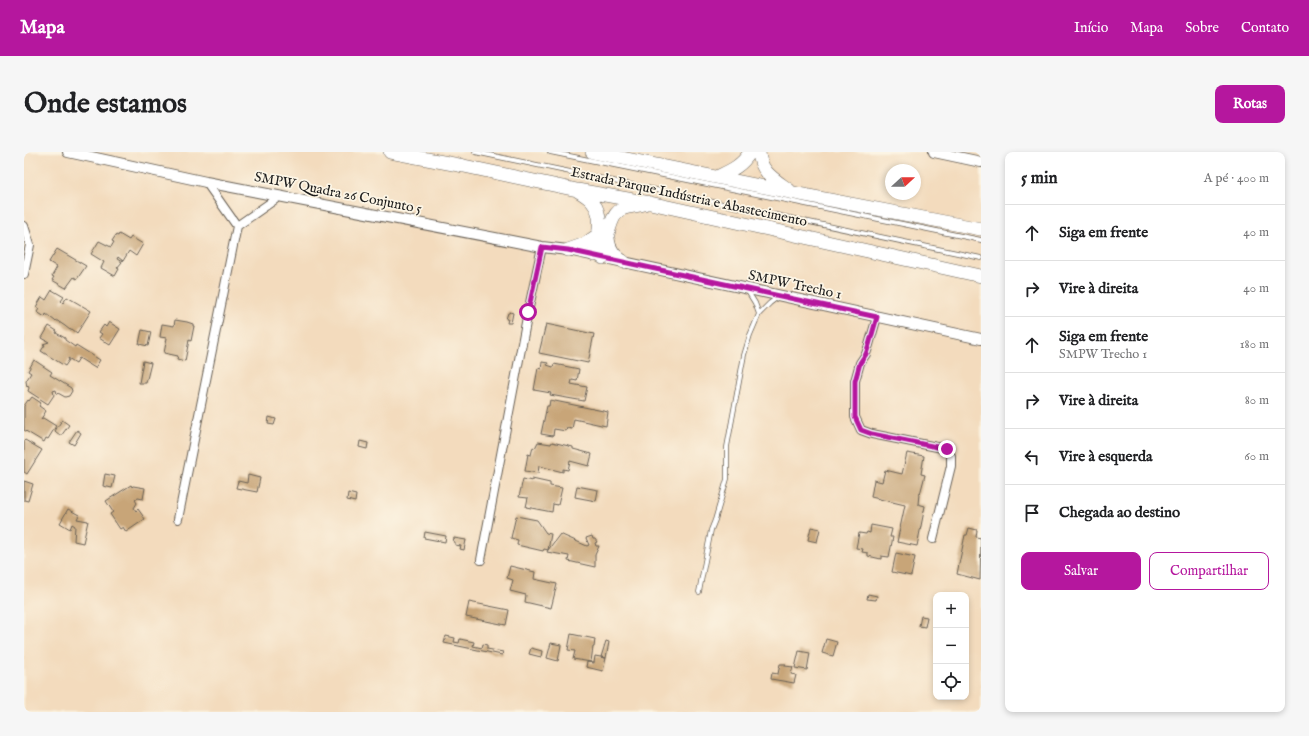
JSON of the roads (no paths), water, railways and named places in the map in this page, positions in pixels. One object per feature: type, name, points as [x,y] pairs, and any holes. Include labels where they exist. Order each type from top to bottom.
[{"type":"highway","name":"Estrada Parque Indústria e Abastecimento","points":[[390,152],[577,190],[650,203],[981,276]]},
{"type":"highway","name":"Estrada Parque Indústria e Abastecimento","points":[[592,152],[981,229]]},
{"type":"highway","points":[[717,177],[744,161],[750,152]]},
{"type":"highway","points":[[759,152],[761,165],[769,176],[794,193]]},
{"type":"highway","points":[[577,190],[593,202],[597,209],[603,236],[612,252],[624,262]]},
{"type":"highway","points":[[598,257],[603,236],[618,212],[622,209],[650,203]]},
{"type":"highway","points":[[568,250],[603,236]]},
{"type":"street","name":"SMPW Quadra 26 Conjunto 5","points":[[68,152],[206,182],[542,247],[568,250],[598,257]]},
{"type":"street","points":[[938,152],[981,162]]},
{"type":"street","points":[[206,182],[237,226]]},
{"type":"street","points":[[178,519],[237,226],[280,196]]},
{"type":"street","points":[[24,226],[30,245],[24,274]]},
{"type":"street","points":[[481,560],[528,312],[542,247]]},
{"type":"street","name":"SMPW Trecho 1","points":[[598,257],[981,339]]},
{"type":"street","points":[[877,317],[866,354],[860,363],[855,381],[855,417],[861,430],[872,434],[947,449],[951,456],[951,466],[933,539]]},
{"type":"lane","points":[[475,152],[981,258]]},
{"type":"lane","points":[[550,152],[981,240]]},
{"type":"lane","points":[[746,288],[755,303],[759,314]]},
{"type":"lane","points":[[699,592],[711,530],[727,479],[726,447],[744,355],[750,335],[759,314],[780,296]]}]
